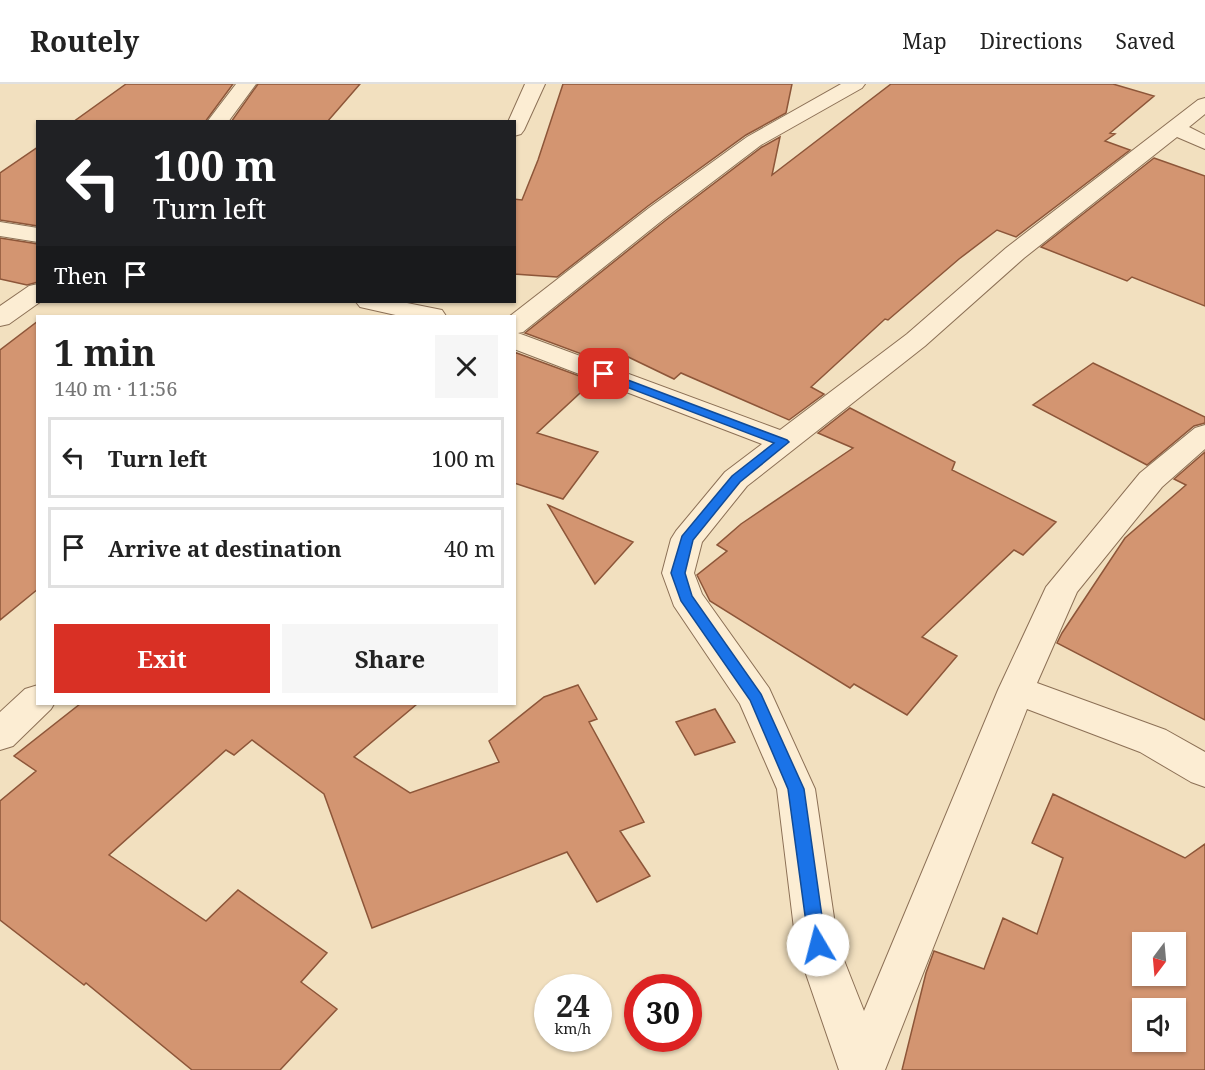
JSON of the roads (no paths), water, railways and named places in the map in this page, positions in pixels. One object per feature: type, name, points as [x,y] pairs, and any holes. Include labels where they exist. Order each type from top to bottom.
[{"type":"street","points":[[218,120],[244,84]]},
{"type":"street","points":[[516,125],[535,84]]},
{"type":"street","points":[[516,324],[657,213],[754,141],[855,84]]},
{"type":"street","points":[[862,1069],[818,945],[796,789],[756,698],[686,597],[678,573],[687,539],[736,479],[916,340],[1015,253],[1116,171],[1205,104]]},
{"type":"street","points":[[1176,128],[1205,142]]},
{"type":"street","points":[[0,228],[36,235]]},
{"type":"street","points":[[0,318],[36,292]]},
{"type":"street","points":[[374,303],[428,315]]},
{"type":"street","points":[[516,341],[783,442]]},
{"type":"street","points":[[862,1069],[1016,690],[1063,587],[1151,480],[1205,434]]},
{"type":"street","points":[[1016,690],[1153,741],[1205,771]]},
{"type":"street","points":[[0,735],[36,701]]}]
